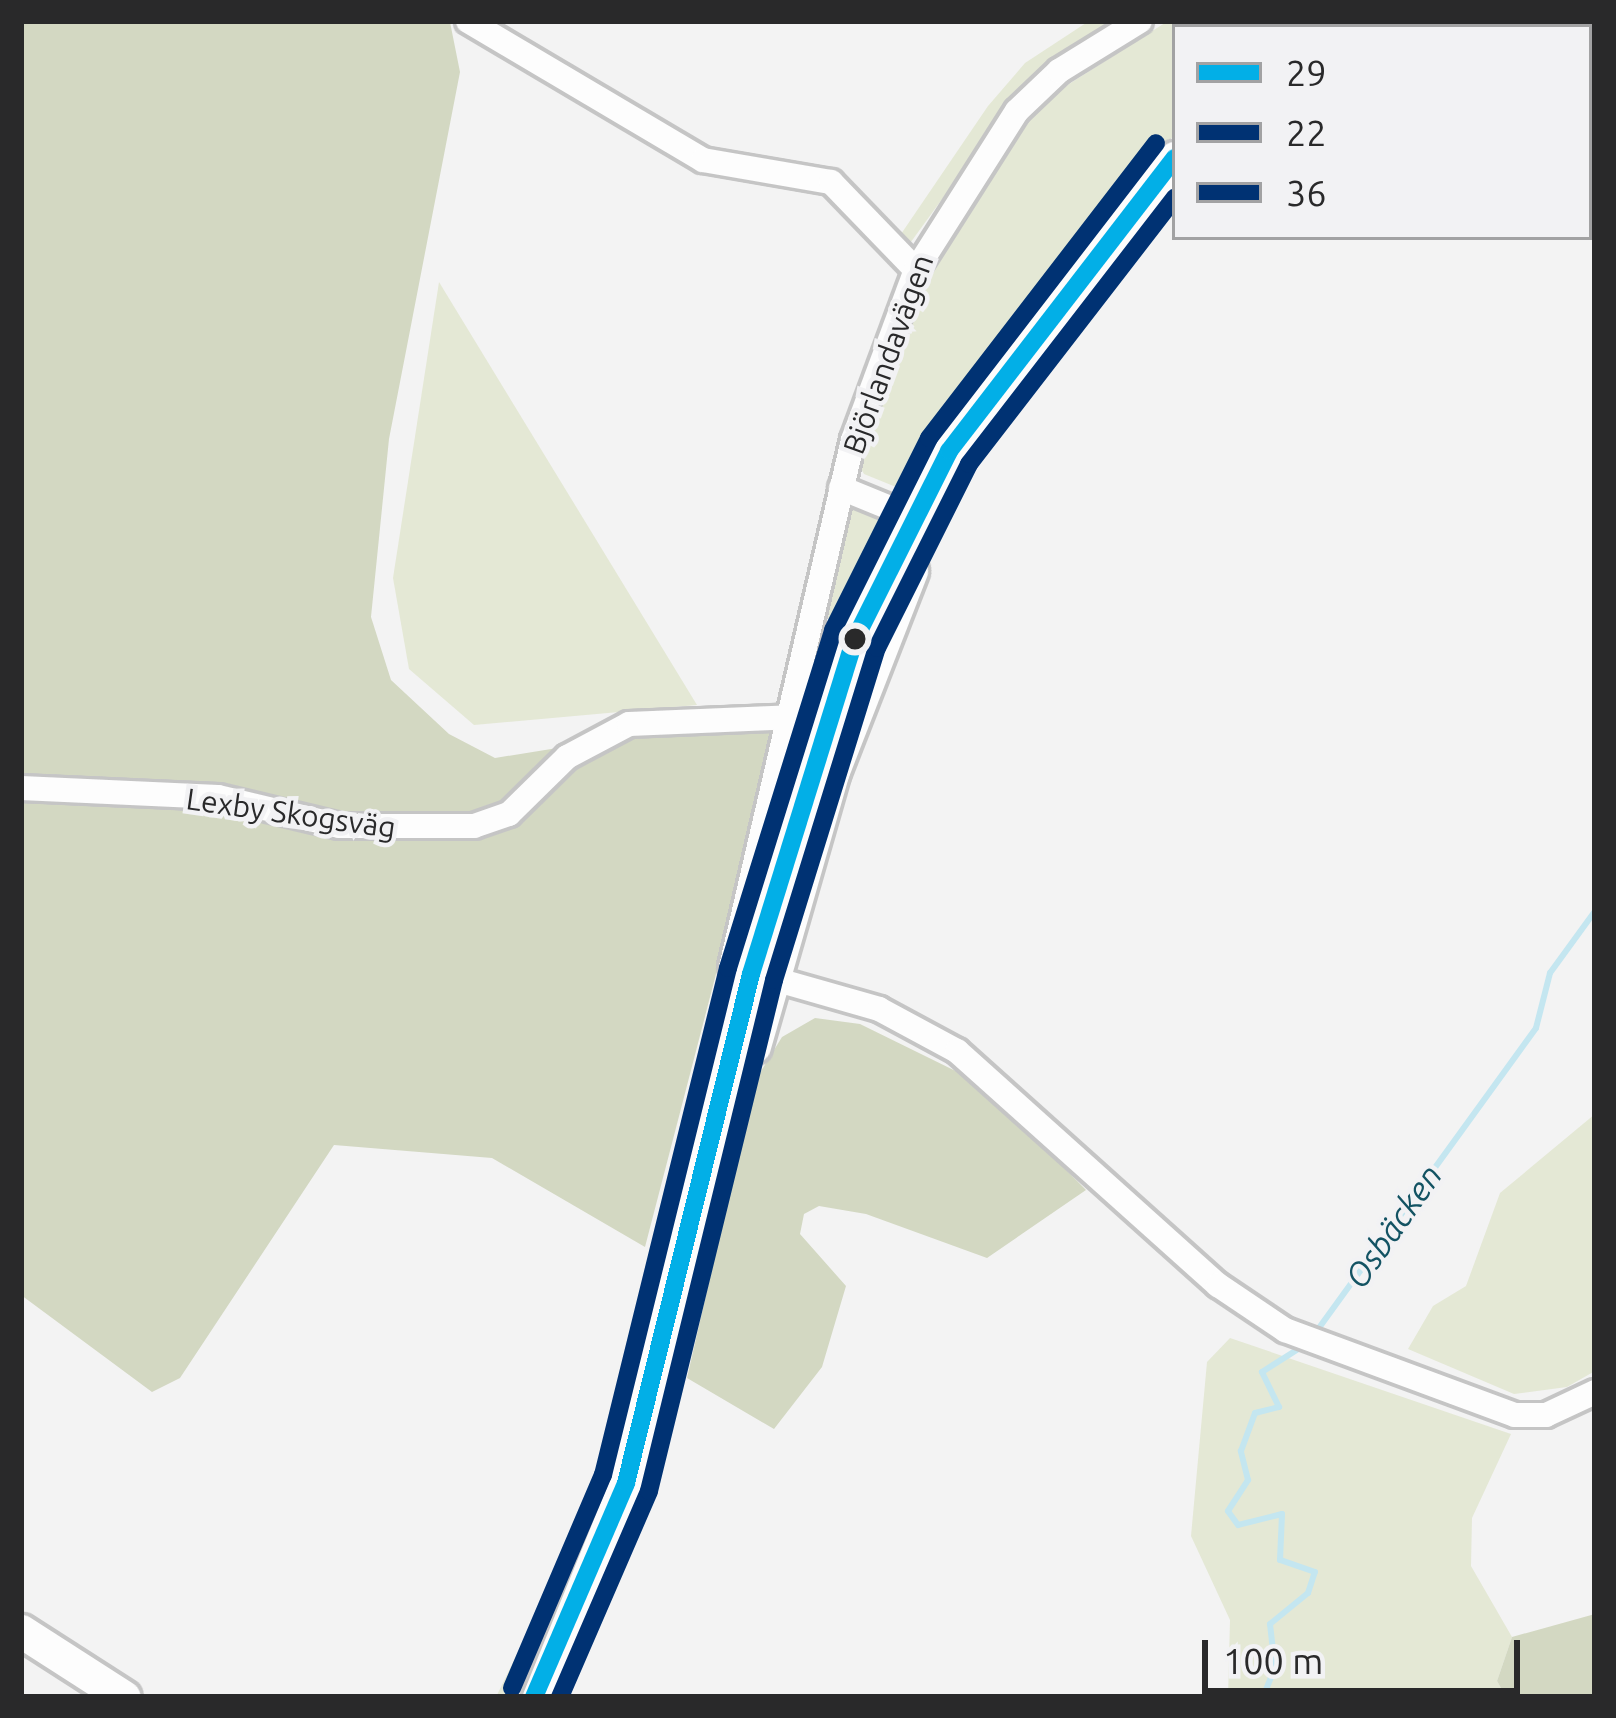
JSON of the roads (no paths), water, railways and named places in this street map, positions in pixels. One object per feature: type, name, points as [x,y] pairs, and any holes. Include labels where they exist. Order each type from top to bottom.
[{"type":"street","points":[[468,21],[703,160],[831,182],[916,270]]},
{"type":"street","name":"Björlandavägen","points":[[841,488],[916,270],[1017,111],[1059,70],[1140,21]]},
{"type":"street","points":[[538,1694],[620,1500],[701,1201],[752,973],[826,722],[922,522],[1032,333],[1172,162]]},
{"type":"street","points":[[752,973],[760,850],[796,717],[841,488],[922,522]]},
{"type":"street","name":"Lexby Skogsväg","points":[[21,788],[218,797],[340,826],[474,826],[503,818],[567,757],[629,724],[796,717]]},
{"type":"street","points":[[752,973],[879,1009],[957,1051],[1218,1285],[1320,1348],[1522,1417],[1595,1392]]},
{"type":"street","points":[[21,1631],[124,1697]]},
{"type":"waterway","name":"Osbäcken","points":[[1316,1332],[1536,1028],[1550,973],[1595,911]]},
{"type":"waterway","name":"Osbäcken","points":[[1263,1697],[1275,1668],[1270,1624],[1308,1593],[1315,1572],[1280,1560],[1282,1514],[1238,1525],[1228,1511],[1248,1480],[1241,1451],[1255,1413],[1279,1407],[1262,1372],[1303,1346]]}]
